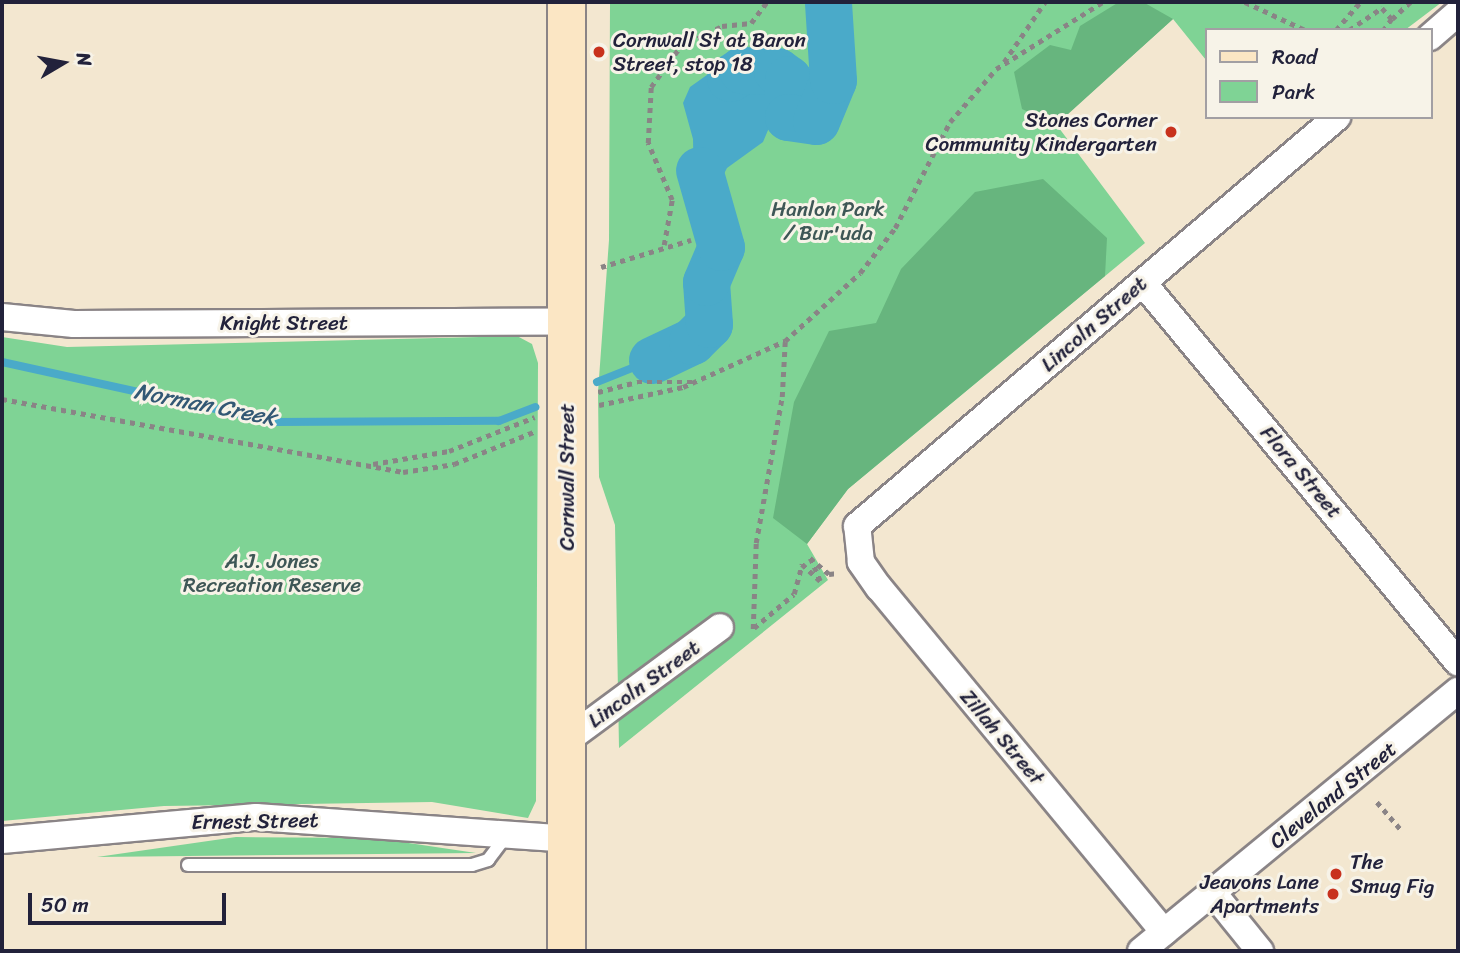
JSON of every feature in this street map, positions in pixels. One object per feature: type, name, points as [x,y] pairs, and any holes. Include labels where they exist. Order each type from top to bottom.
[{"type":"main road","name":"Cornwall Street","points":[[566,2],[566,951]]},
{"type":"street","name":"Lincoln Street","points":[[856,533],[870,509],[1143,283],[1335,119]]},
{"type":"street","name":"Flora Street","points":[[1143,283],[1458,662]]},
{"type":"street","name":"Knight Street","points":[[2,317],[74,324],[567,321]]},
{"type":"street","name":"Zillah Street","points":[[856,533],[866,570],[1164,932]]},
{"type":"street","name":"Lincoln Street","points":[[567,740],[720,627]]},
{"type":"street","name":"Cleveland Street","points":[[1141,951],[1458,691]]},
{"type":"street","name":"Ernest Street","points":[[2,840],[256,817],[567,839]]},
{"type":"street","points":[[1213,893],[1259,951]]},
{"type":"lane","name":"Ernest Street","points":[[188,865],[472,865],[488,860],[508,835]]},
{"type":"path","points":[[664,245],[672,200],[648,143],[651,87],[680,47],[722,26],[751,23],[767,2]]},
{"type":"path","points":[[599,405],[695,382],[785,341],[860,273],[895,228],[950,122],[1002,65],[1045,2]]},
{"type":"path","points":[[1002,65],[1103,2]]},
{"type":"path","points":[[1245,2],[1301,28]]},
{"type":"path","points":[[1338,28],[1360,2]]},
{"type":"path","points":[[1385,28],[1410,2]]},
{"type":"path","points":[[1352,28],[1382,8],[1392,19]]},
{"type":"path","points":[[601,267],[664,245],[691,240]]},
{"type":"path","points":[[785,341],[782,397],[755,543],[753,629],[794,594],[802,564],[820,581],[810,558],[829,574],[866,570]]},
{"type":"path","points":[[598,392],[638,382],[695,382]]},
{"type":"path","points":[[2,399],[369,465],[438,469],[538,430]]},
{"type":"path","points":[[369,465],[449,451],[538,415]]},
{"type":"path","points":[[1377,802],[1401,830]]},
{"type":"green space","name":"Hanlon Park / Bur'uda","points":[[610,2],[1442,2],[1408,28],[1204,28],[1204,58],[1173,19],[1056,124],[1145,243],[848,489],[807,544],[828,580],[619,748],[615,525],[599,477],[598,392],[609,240]]},
{"type":"green space","points":[[1119,2],[1143,2],[1173,19],[1056,125],[1022,109],[1014,72],[1050,45],[1071,50],[1080,26]]},
{"type":"green space","points":[[1043,179],[1107,238],[1105,276],[848,489],[807,544],[773,518],[794,402],[829,331],[876,323],[901,269],[975,192]]},
{"type":"green space","name":"A.J. Jones Recreation Reserve","points":[[517,336],[532,344],[538,363],[536,801],[528,818],[432,802],[164,806],[2,821],[2,337],[67,347]]},
{"type":"green space","points":[[236,837],[375,838],[476,853],[97,857]]},
{"type":"water","points":[[751,60],[780,67],[788,79],[772,91],[771,123],[763,142],[727,168],[713,195],[718,229],[694,189],[693,139],[683,103],[690,87],[721,65]]},
{"type":"waterway","name":"Norman Creek","points":[[730,78],[742,70],[777,71],[788,79],[788,117],[816,121],[833,80],[828,2]]},
{"type":"waterway","name":"Norman Creek","points":[[652,360],[692,341],[709,324],[706,282],[721,247],[699,170]]},
{"type":"waterway","name":"Norman Creek","points":[[597,382],[652,360]]},
{"type":"waterway","name":"Norman Creek","points":[[2,362],[275,422],[499,421],[535,407]]},
{"type":"place","name":"Cornwall St at Baron Street, stop 18","points":[[599,52]]},
{"type":"place","name":"Stones Corner Community Kindergarten","points":[[1171,132]]},
{"type":"place","name":"The Smug Fig","points":[[1336,874]]},
{"type":"place","name":"Jeavons Lane Apartments","points":[[1333,894]]}]
